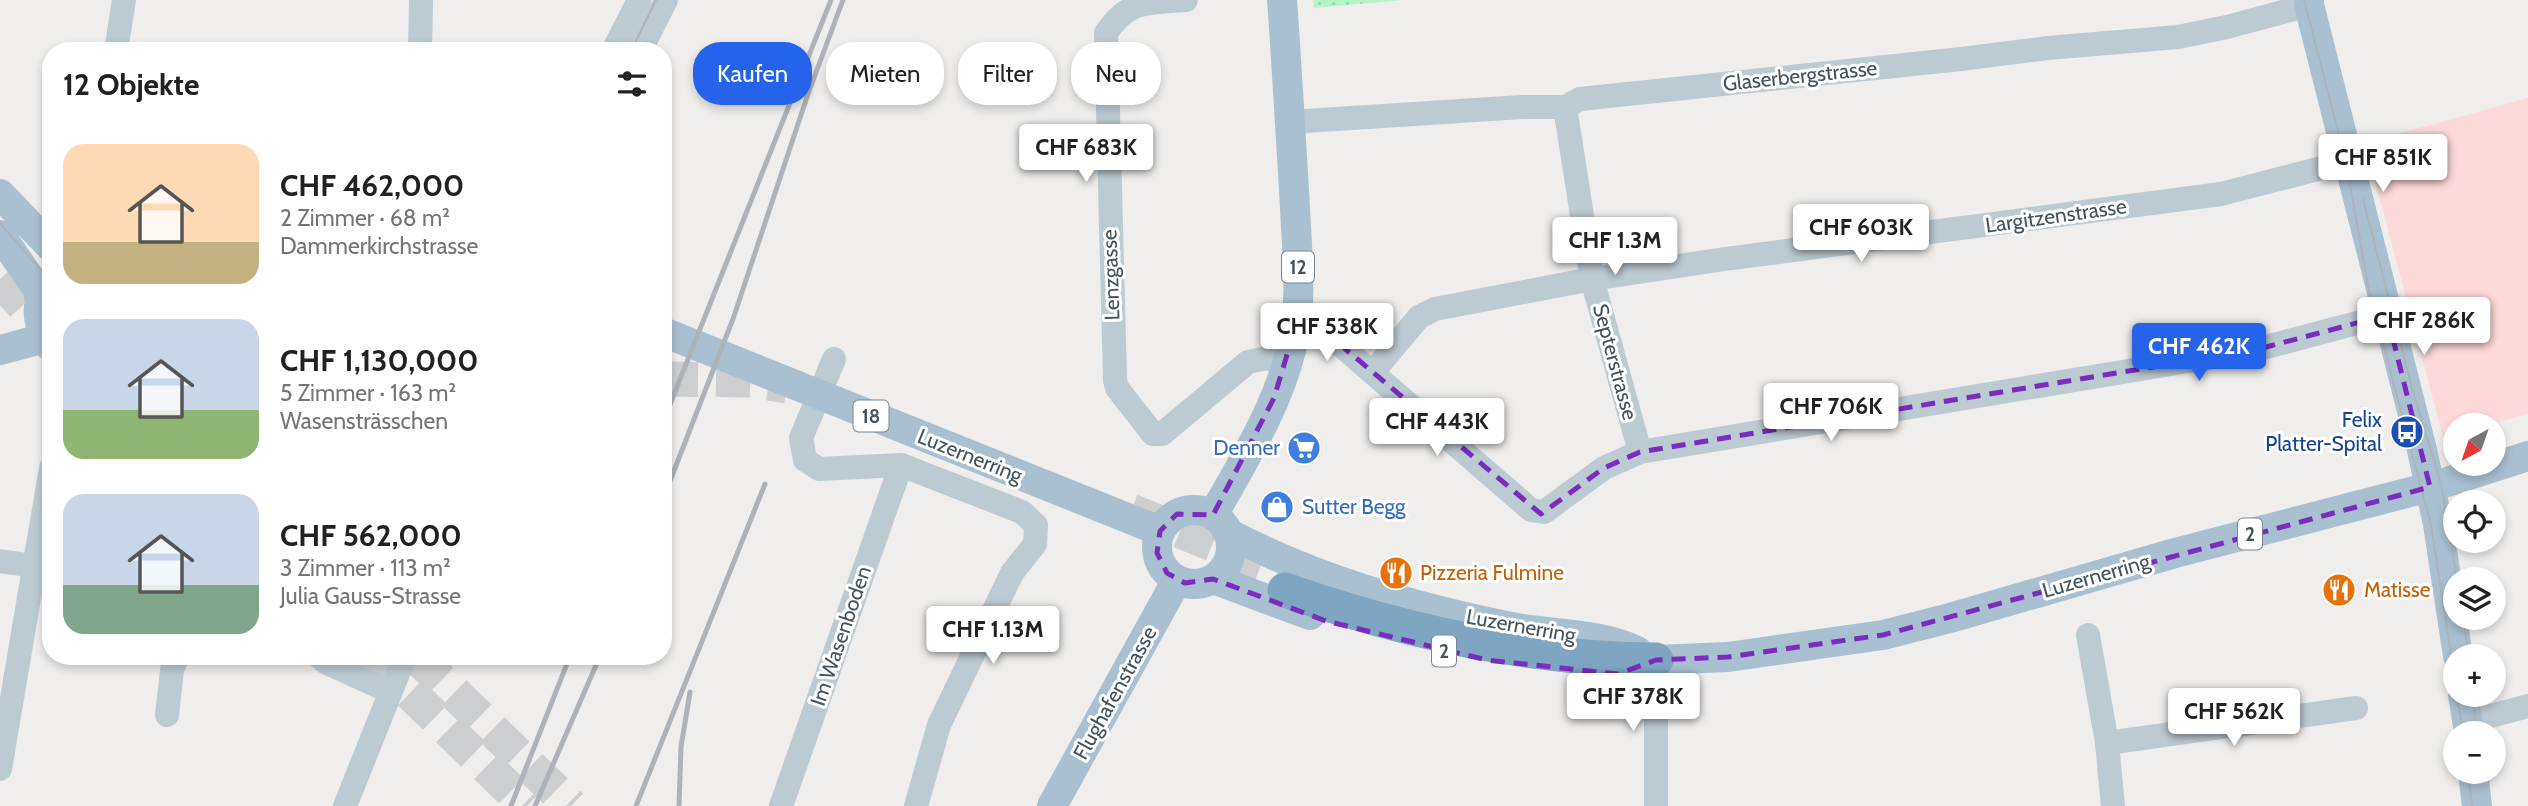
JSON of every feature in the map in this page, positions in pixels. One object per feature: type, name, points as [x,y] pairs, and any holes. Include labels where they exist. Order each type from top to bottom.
[{"type":"highway","points":[[1288,583],[1370,617],[1474,642],[1539,653],[1608,660],[1656,660]]},
{"type":"main road","name":"12","points":[[1213,579],[1221,572],[1230,554],[1221,524],[1287,365],[1296,325],[1298,276],[1282,0]]},
{"type":"main road","points":[[2308,2],[2430,486],[2456,644]]},
{"type":"main road","points":[[0,194],[42,238]]},
{"type":"main road","points":[[0,236],[37,288],[42,291]]},
{"type":"main road","points":[[42,307],[38,321],[42,330]]},
{"type":"main road","name":"Luzernerring","points":[[672,336],[1160,531]]},
{"type":"main road","points":[[0,350],[42,344]]},
{"type":"main road","name":"Luzernerring","points":[[1213,579],[1326,621],[1423,647],[1487,660],[1618,674],[1656,660],[1728,657],[1883,635],[1962,615],[2175,553],[2430,486],[2528,456]]},
{"type":"main road","points":[[1213,579],[1195,584],[1177,580],[1167,573],[1157,553],[1160,531],[1167,521],[1189,510],[1201,511],[1221,524]]},
{"type":"main road","name":"Luzernerring","points":[[1221,524],[1315,572],[1376,594],[1511,627],[1625,646],[1656,660]]},
{"type":"main road","name":"Flughafenstrasse","points":[[1052,806],[1177,580]]},
{"type":"main road","points":[[2474,784],[2477,806]]},
{"type":"street","points":[[117,42],[124,0]]},
{"type":"street","points":[[420,42],[421,0]]},
{"type":"street","points":[[618,42],[639,0]]},
{"type":"street","points":[[645,42],[666,0]]},
{"type":"street","name":"Lenzgasse","points":[[1186,0],[1137,3],[1117,14],[1106,33],[1111,278],[1117,388],[1157,436],[1248,362],[1267,358],[1287,365]]},
{"type":"street","name":"Glaserbergstrasse","points":[[1290,122],[1522,107],[1565,107],[1580,99],[2048,48],[2178,37],[2227,27],[2308,2]]},
{"type":"street","name":"Septerstrasse","points":[[1565,107],[1592,279],[1640,452]]},
{"type":"street","name":"Largitzenstrasse","points":[[1373,372],[1419,317],[1435,309],[1592,279],[1725,259],[2221,194],[2349,161]]},
{"type":"street","points":[[1296,325],[1330,336],[1531,510],[1544,512],[1604,468],[1640,452],[2255,350],[2387,315]]},
{"type":"street","points":[[834,359],[800,438],[805,460],[819,469],[901,465],[1022,512],[1036,525],[1035,544],[1012,573],[939,725],[916,806]]},
{"type":"street","name":"Im Wasenboden","points":[[781,806],[901,465]]},
{"type":"street","points":[[0,769],[42,520]]},
{"type":"street","points":[[0,561],[34,566]]},
{"type":"street","points":[[2088,635],[2107,744],[2113,806]]},
{"type":"street","points":[[1656,660],[1656,806]]},
{"type":"street","points":[[166,715],[174,665]]},
{"type":"street","points":[[332,665],[391,692]]},
{"type":"street","points":[[345,806],[402,665]]},
{"type":"street","points":[[2467,717],[2528,706]]},
{"type":"street","points":[[2107,744],[2356,708]]},
{"type":"highlighted area","points":[[2387,315],[2430,487],[1883,635],[1728,657],[1656,660],[1618,674],[1487,660],[1326,621],[1213,579],[1185,583],[1167,573],[1157,553],[1160,531],[1177,514],[1213,515],[1274,398],[1296,325],[1330,336],[1541,514],[1604,468],[1640,452],[2255,350]]},
{"type":"shaded area","points":[[2528,98],[2528,414],[2506,420],[2506,413],[2443,413],[2443,437],[2365,143]]},
{"type":"green space","points":[[1313,0],[1402,0],[1314,8]]},
{"type":"tunnel","points":[[0,279],[42,326]]},
{"type":"tunnel","points":[[672,379],[750,380],[787,386]]},
{"type":"tunnel","points":[[1131,511],[1284,573]]},
{"type":"tunnel","points":[[381,665],[527,806]]},
{"type":"tunnel","points":[[425,665],[571,806]]},
{"type":"tram line","points":[[635,42],[656,0]]},
{"type":"tram line","points":[[2304,0],[2346,162],[2368,286],[2431,525],[2449,644]]},
{"type":"tram line","points":[[2363,199],[2412,388],[2441,484],[2455,567]]},
{"type":"tram line","points":[[0,223],[42,272]]},
{"type":"tram line","points":[[2465,630],[2467,644]]},
{"type":"tram line","points":[[2459,707],[2461,721]]},
{"type":"tram line","points":[[2474,707],[2475,721]]},
{"type":"tram line","points":[[2469,784],[2472,806]]},
{"type":"railway","points":[[672,399],[831,0]]},
{"type":"railway","points":[[672,476],[733,319],[808,94],[843,0]]},
{"type":"railway","points":[[636,806],[765,484]]},
{"type":"railway","points":[[511,806],[566,665]]},
{"type":"railway","points":[[535,806],[596,665]]},
{"type":"railway","points":[[679,806],[681,747],[690,692]]},
{"type":"place","name":"Felix Platter-Spital","points":[[2407,432]]},
{"type":"place","name":"Denner","points":[[1304,448]]},
{"type":"place","name":"Sutter Begg","points":[[1277,507]]},
{"type":"place","name":"Pizzeria Fulmine","points":[[1396,573]]},
{"type":"place","name":"Matisse","points":[[2339,590]]}]
